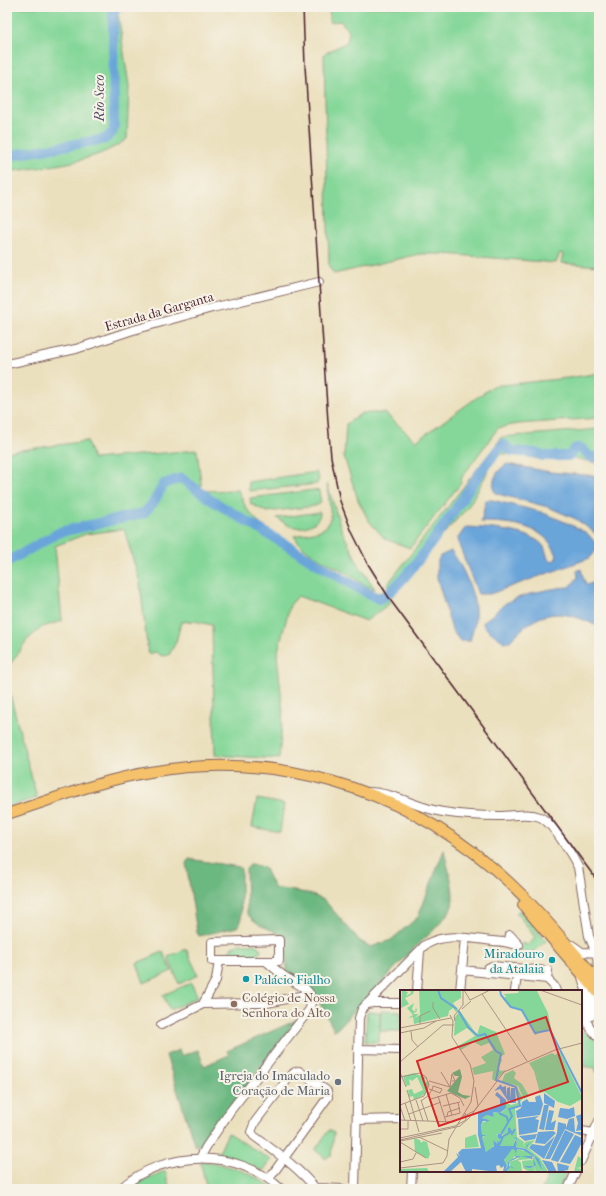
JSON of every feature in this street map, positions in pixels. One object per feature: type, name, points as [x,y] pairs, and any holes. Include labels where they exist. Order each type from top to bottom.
[{"type":"main road","points":[[7,814],[95,786],[142,773],[210,765],[281,769],[332,781],[364,792],[411,812],[470,850],[494,868],[546,920],[595,958],[599,982]]},
{"type":"main road","points":[[470,850],[502,881],[575,966],[585,982],[599,994]]},
{"type":"street","name":"Estrada da Garganta","points":[[7,364],[76,349],[130,331],[205,310],[319,282]]},
{"type":"street","points":[[364,792],[385,793],[426,808],[443,812],[488,816],[527,815],[540,817],[547,821],[578,867],[589,936],[595,958],[585,982],[587,997],[586,1011],[591,1026],[599,1038]]},
{"type":"street","points":[[531,915],[552,934],[580,966],[595,958]]},
{"type":"street","points":[[355,1189],[359,1015],[366,1004],[376,999],[425,945],[437,938],[454,937],[519,945],[510,935]]},
{"type":"street","points":[[460,990],[465,938]]},
{"type":"street","points":[[279,940],[279,961],[266,961],[212,961],[212,942],[279,940]]},
{"type":"street","points":[[417,990],[420,950]]},
{"type":"street","points":[[203,1004],[216,980],[219,961]]},
{"type":"street","points":[[200,1158],[206,1146],[231,1110],[310,1009],[312,999],[305,987],[288,979],[266,961]]},
{"type":"street","points":[[487,973],[488,968],[492,966],[548,971],[547,980]]},
{"type":"street","points":[[462,970],[547,980],[554,986],[556,990]]},
{"type":"street","points":[[515,990],[517,976]]},
{"type":"street","points":[[162,1024],[203,1004],[267,1004],[309,994]]},
{"type":"street","points":[[586,1011],[590,998],[599,994]]},
{"type":"street","points":[[591,1026],[592,1008],[599,994]]},
{"type":"street","points":[[376,999],[400,1003]]},
{"type":"street","points":[[591,1026],[595,1012],[599,1009]]},
{"type":"street","points":[[358,1049],[400,1050]]},
{"type":"street","points":[[269,1179],[283,1157],[328,1097],[327,1091],[299,1071],[290,1076],[251,1129],[254,1136],[283,1157],[316,1189],[343,1189]]},
{"type":"street","points":[[357,1120],[400,1119]]},
{"type":"street","points":[[582,1159],[599,1122]]},
{"type":"street","points":[[582,1130],[594,1133]]},
{"type":"street","points":[[120,1189],[136,1176],[161,1165],[186,1159],[200,1158],[238,1164],[269,1179],[281,1189]]},
{"type":"street","points":[[411,1189],[412,1172]]},
{"type":"street","points":[[568,1189],[576,1172]]},
{"type":"green space","points":[[7,7],[117,7],[129,86],[127,139],[100,154],[85,159],[54,166],[7,172]]},
{"type":"green space","points":[[329,7],[599,7],[599,266],[561,263],[563,254],[560,253],[556,263],[445,254],[420,254],[334,274],[329,267],[324,54],[347,42],[349,32],[341,21],[330,22]]},
{"type":"green space","points":[[599,371],[599,418],[518,424],[498,428],[462,477],[461,483],[410,548],[385,539],[369,521],[358,500],[344,457],[346,424],[362,413],[385,413],[416,441],[493,386],[568,378],[594,374]]},
{"type":"green space","points":[[599,429],[599,464],[571,457],[545,460],[512,454],[498,454],[468,507],[393,590],[387,585],[502,437]]},
{"type":"green space","points":[[87,441],[93,459],[197,450],[202,491],[238,490],[246,508],[261,525],[368,594],[385,592],[390,603],[366,621],[298,596],[290,605],[277,655],[283,712],[279,759],[215,755],[212,625],[194,621],[181,622],[176,642],[169,655],[162,656],[156,652],[148,654],[140,583],[124,529],[86,534],[55,546],[62,621],[42,627],[27,640],[7,669],[7,452]]},
{"type":"green space","points":[[316,472],[319,479],[317,484],[249,491],[248,482]]},
{"type":"green space","points":[[327,484],[342,531],[359,565],[375,589],[363,584],[345,572],[310,553],[294,536],[318,531],[326,527],[331,517]]},
{"type":"green space","points":[[314,490],[319,491],[321,503],[315,506],[267,512],[251,504],[250,498]]},
{"type":"green space","points":[[320,512],[314,523],[305,527],[290,526],[277,518]]},
{"type":"green space","points":[[7,670],[9,690],[37,798],[7,807]]},
{"type":"green space","points":[[257,799],[284,804],[280,832],[252,827]]},
{"type":"green space","points":[[444,850],[453,892],[452,906],[447,915],[337,1029],[334,1030],[315,994],[306,985],[287,974],[286,938],[259,924],[247,913],[246,869],[250,865],[264,867],[274,888],[307,893],[324,900],[360,941],[371,947],[391,940],[418,917]]},
{"type":"green space","points":[[189,859],[239,867],[241,869],[241,922],[237,927],[199,936],[197,932],[186,863]]},
{"type":"green space","points":[[519,910],[546,941],[532,953],[519,950],[522,943],[528,945],[535,938],[516,913]]},
{"type":"green space","points":[[255,944],[261,949],[260,953],[246,958],[238,957],[231,954],[229,951],[233,946]]},
{"type":"green space","points":[[186,949],[198,975],[179,984],[168,957]]},
{"type":"green space","points":[[163,952],[172,971],[144,983],[137,963]]},
{"type":"green space","points":[[191,983],[198,997],[170,1010],[163,995]]},
{"type":"green space","points":[[381,1010],[400,1011],[400,1031],[380,1031]]},
{"type":"green space","points":[[367,1011],[380,1012],[379,1042],[365,1042]]},
{"type":"green space","points":[[297,1020],[225,1114],[204,1145],[200,1144],[195,1146],[166,1055],[179,1050],[181,1056],[198,1050],[204,1066],[229,1055],[227,1051]]},
{"type":"green space","points":[[582,1031],[589,1034],[599,1044],[599,1073],[596,1072],[596,1068],[582,1066]]},
{"type":"green space","points":[[329,1130],[334,1133],[331,1156],[330,1155],[326,1159],[315,1150]]},
{"type":"green space","points":[[228,1133],[271,1160],[263,1171],[242,1162],[218,1155]]},
{"type":"green space","points":[[200,1161],[230,1167],[248,1173],[273,1189],[207,1189]]},
{"type":"green space","points":[[165,1171],[170,1189],[130,1189],[142,1181]]},
{"type":"green space","points":[[550,1172],[567,1172],[559,1189],[542,1189]]},
{"type":"water","points":[[507,464],[550,472],[599,476],[599,536],[576,519],[548,507],[498,494],[494,491],[494,479],[500,469]]},
{"type":"water","points":[[486,500],[492,500],[541,512],[587,533],[599,547],[590,558],[490,594],[478,594],[459,545],[458,538],[466,527],[496,529],[520,533],[539,541],[544,547],[548,559],[554,561],[557,556],[552,546],[545,538],[526,527],[504,523],[481,522]]},
{"type":"water","points":[[451,551],[456,557],[464,573],[474,600],[475,620],[470,641],[460,641],[452,630],[437,578],[437,563],[440,556]]},
{"type":"water","points":[[581,569],[587,585],[599,580],[599,627],[573,616],[551,614],[531,622],[510,641],[504,642],[483,625],[484,621],[512,600],[537,592],[555,588],[570,587],[578,577],[577,571]]},
{"type":"waterway","name":"Rio Seco","points":[[7,156],[105,139],[112,133],[114,127],[113,17],[114,9],[120,7]]},
{"type":"waterway","points":[[7,562],[60,532],[144,513],[153,503],[164,484],[181,478],[211,500],[379,599],[389,593],[417,562],[447,522],[483,469],[503,444],[512,451],[535,453],[543,456],[569,456],[576,448],[582,449],[590,457],[599,457]]},
{"type":"railway","points":[[303,7],[305,66],[328,422],[331,457],[340,501],[352,532],[368,564],[391,601],[599,883]]},
{"type":"place","name":"Miradouro da Atalaia","points":[[552,960]]},
{"type":"place","name":"Palácio Fialho","points":[[246,979]]},
{"type":"place","name":"Colégio de Nossa Senhora do Alto","points":[[234,1004]]},
{"type":"place","name":"Igreja do Imaculado Coração de Maria","points":[[338,1082]]}]
